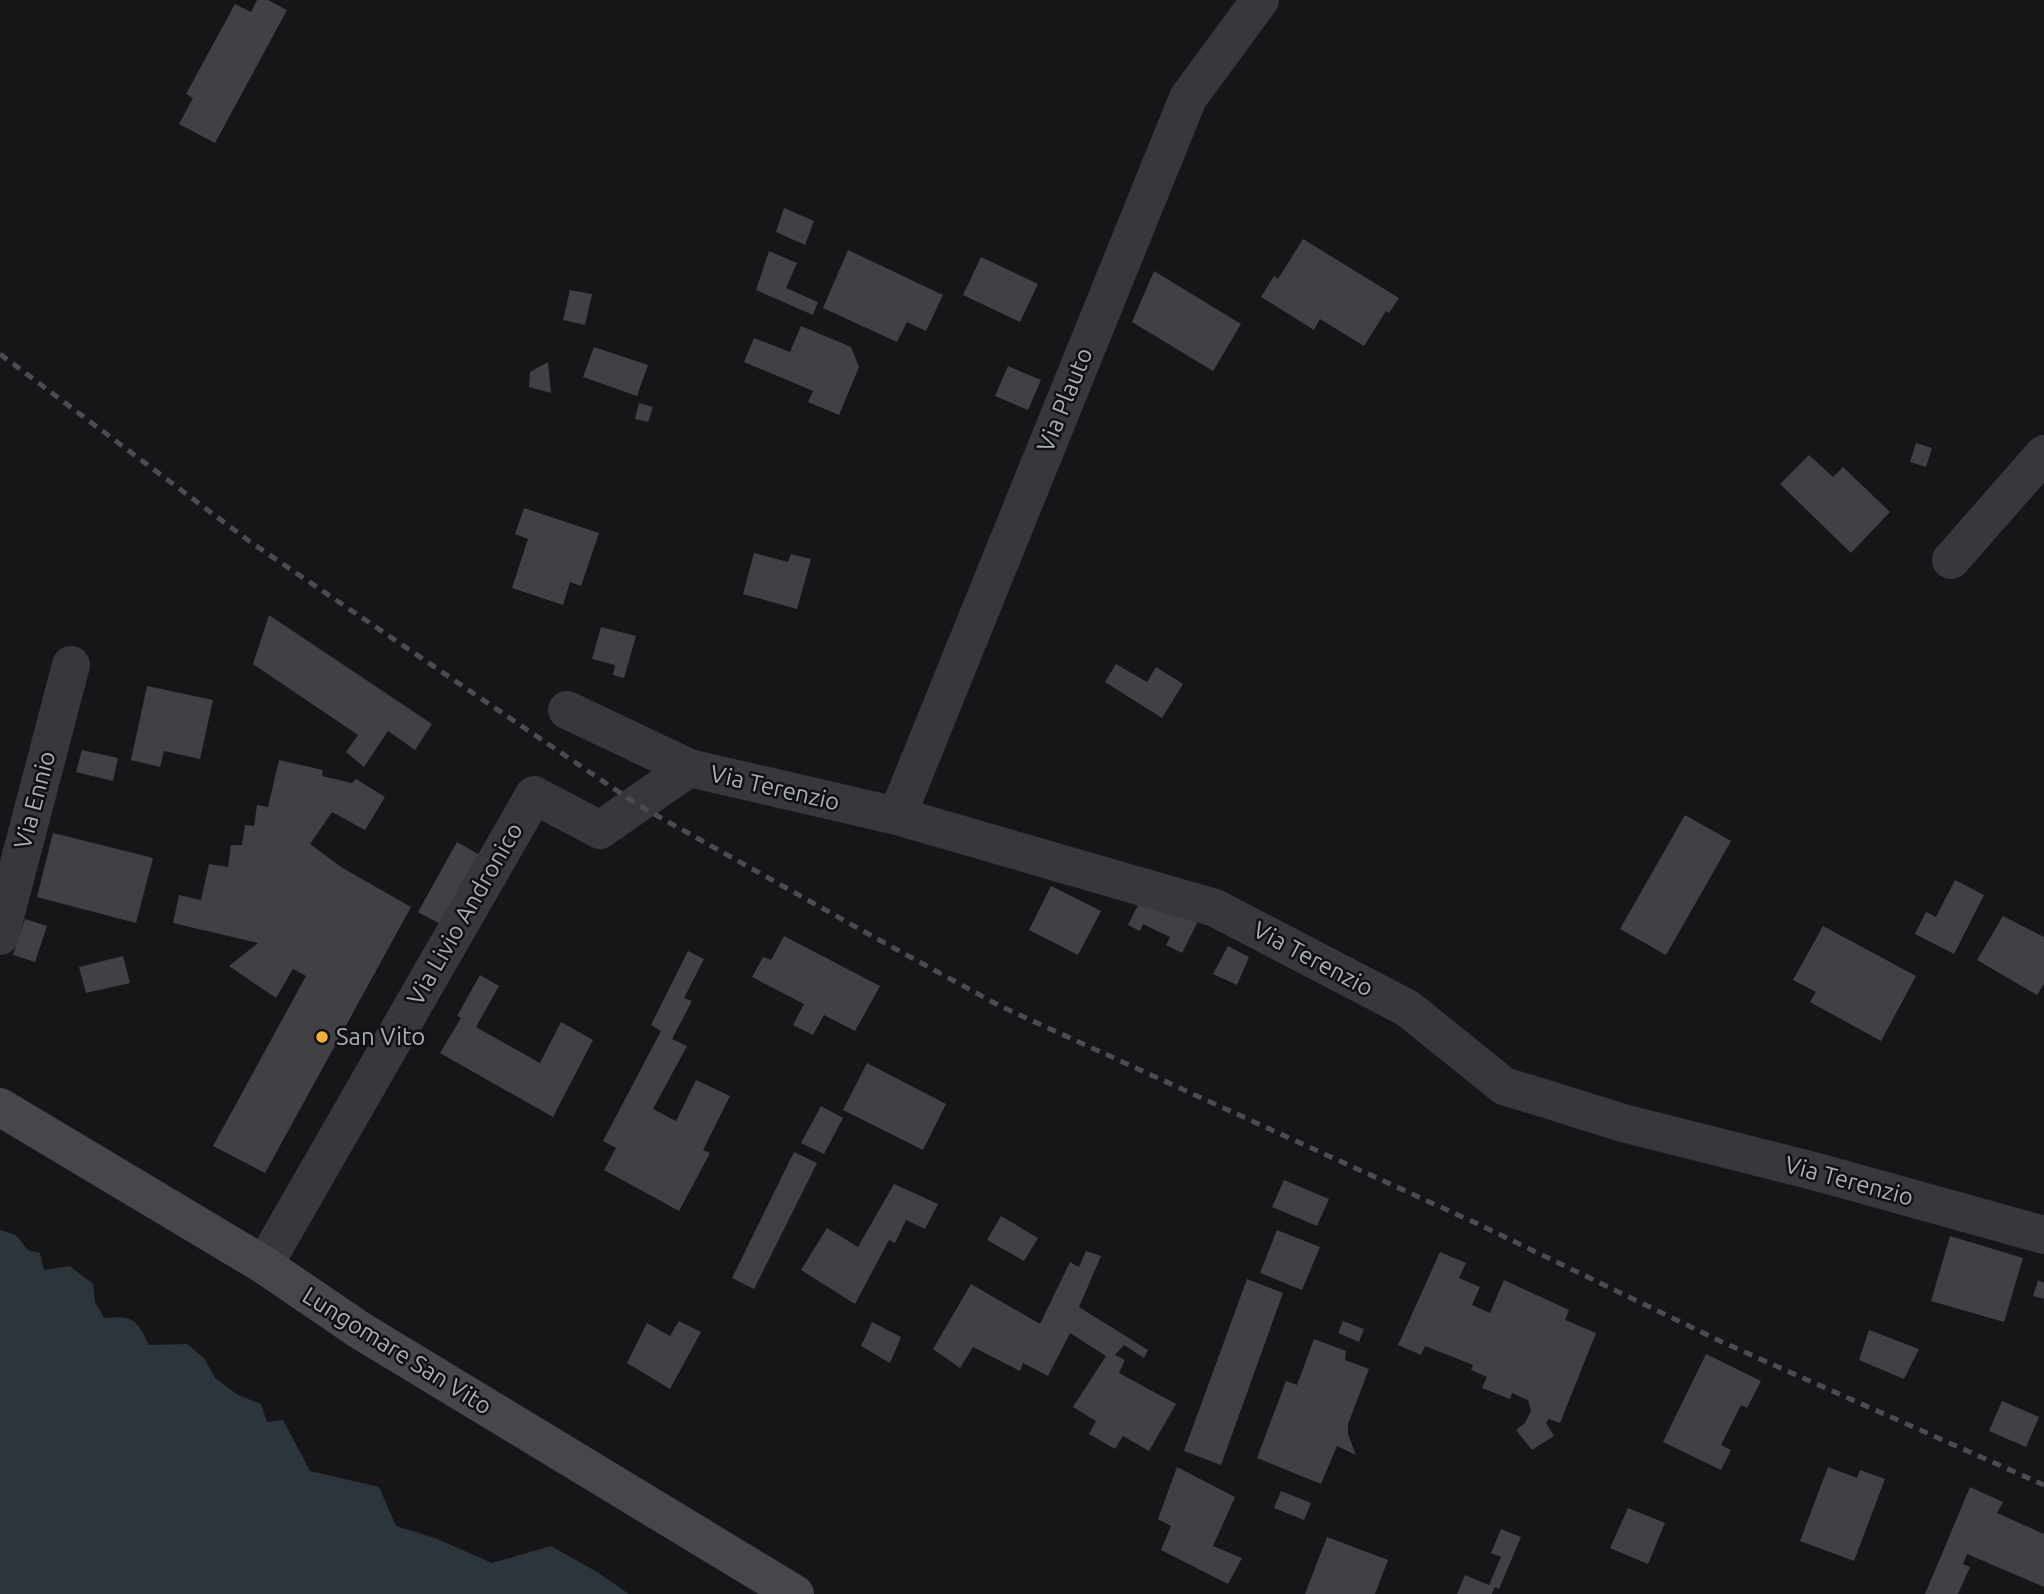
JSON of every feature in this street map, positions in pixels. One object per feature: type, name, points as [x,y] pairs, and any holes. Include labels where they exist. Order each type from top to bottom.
[{"type":"main road","name":"Lungomare San Vito","points":[[0,1107],[264,1265],[361,1331],[795,1594]]},
{"type":"street","name":"Via Plauto","points":[[897,816],[1188,99],[1260,0]]},
{"type":"street","points":[[1951,560],[2044,454]]},
{"type":"street","name":"Via Ennio","points":[[0,936],[71,665]]},
{"type":"street","name":"Via Terenzio","points":[[567,710],[689,768],[897,816],[1215,908],[1407,1008],[1504,1086],[1623,1123],[1821,1173],[2044,1235]]},
{"type":"street","name":"Via Livio Andronico","points":[[264,1265],[534,794],[600,830],[689,768]]},
{"type":"shaded area","points":[[0,1230],[16,1235],[28,1250],[40,1253],[44,1270],[70,1266],[93,1284],[95,1302],[104,1318],[122,1317],[133,1321],[141,1329],[149,1345],[187,1344],[204,1358],[215,1378],[238,1395],[261,1404],[267,1422],[283,1420],[310,1471],[379,1487],[396,1526],[435,1538],[492,1563],[551,1546],[629,1594],[0,1594]]},
{"type":"building","points":[[257,0],[268,0],[287,10],[215,143],[179,124],[193,98],[186,94],[235,4],[251,12]]},
{"type":"building","points":[[784,208],[814,221],[805,245],[776,232]]},
{"type":"building","points":[[1303,239],[1399,298],[1389,313],[1386,311],[1364,346],[1320,319],[1314,330],[1261,297],[1274,276],[1278,279]]},
{"type":"building","points":[[848,250],[943,295],[926,331],[907,322],[897,342],[823,308]]},
{"type":"building","points":[[769,251],[797,263],[786,288],[818,302],[813,315],[756,290]]},
{"type":"building","points":[[981,257],[1038,284],[1020,322],[963,295]]},
{"type":"building","points":[[1154,271],[1241,324],[1213,371],[1132,322]]},
{"type":"building","points":[[570,290],[592,294],[585,325],[563,320]]},
{"type":"building","points":[[801,326],[851,347],[859,367],[839,415],[808,402],[813,391],[744,362],[754,338],[790,352]]},
{"type":"building","points":[[594,347],[648,365],[637,396],[583,377]]},
{"type":"building","points":[[548,362],[551,393],[529,387],[530,372]]},
{"type":"building","points":[[1008,366],[1041,380],[1028,410],[995,396]]},
{"type":"building","points":[[639,403],[653,407],[648,422],[635,419]]},
{"type":"building","points":[[1916,443],[1932,448],[1926,467],[1910,462]]},
{"type":"building","points":[[1809,455],[1833,477],[1843,467],[1890,512],[1851,553],[1780,484]]},
{"type":"building","points":[[524,508],[599,533],[581,586],[570,582],[563,605],[512,588],[528,539],[515,534]]},
{"type":"building","points":[[754,553],[788,562],[791,554],[811,559],[797,609],[743,594]]},
{"type":"building","points":[[269,615],[432,724],[415,750],[388,731],[364,767],[346,752],[358,735],[253,664]]},
{"type":"building","points":[[601,627],[636,636],[624,678],[613,675],[615,665],[592,659]]},
{"type":"building","points":[[1116,664],[1147,682],[1156,667],[1183,684],[1162,718],[1105,682]]},
{"type":"building","points":[[147,686],[213,700],[200,759],[164,751],[160,767],[131,760]]},
{"type":"building","points":[[82,750],[118,758],[113,781],[76,772]]},
{"type":"building","points":[[279,760],[323,770],[322,776],[352,783],[356,779],[385,797],[365,830],[332,812],[310,844],[341,867],[411,907],[265,1173],[213,1146],[306,976],[293,969],[276,998],[229,966],[258,943],[173,923],[179,895],[201,900],[209,864],[228,867],[231,845],[242,845],[245,825],[254,826],[257,805],[268,807]]},
{"type":"building","points":[[1685,815],[1731,841],[1666,955],[1620,929]]},
{"type":"building","points":[[53,833],[153,858],[136,923],[37,897]]},
{"type":"building","points":[[457,842],[485,858],[444,926],[418,912]]},
{"type":"building","points":[[1955,880],[1984,895],[1954,954],[1915,934],[1926,912],[1936,917]]},
{"type":"building","points":[[1051,886],[1101,911],[1078,955],[1029,930]]},
{"type":"building","points":[[1142,897],[1197,923],[1182,953],[1166,945],[1170,937],[1143,924],[1140,931],[1128,925]]},
{"type":"building","points":[[2003,916],[2044,937],[2044,984],[2037,995],[1977,960]]},
{"type":"building","points":[[25,919],[47,926],[35,962],[13,955]]},
{"type":"building","points":[[1823,926],[1916,976],[1881,1041],[1810,1002],[1816,992],[1793,980]]},
{"type":"building","points":[[784,936],[880,986],[855,1031],[824,1015],[813,1035],[793,1025],[804,1004],[752,977],[763,957],[771,960]]},
{"type":"building","points":[[1228,946],[1249,957],[1237,985],[1213,974]]},
{"type":"building","points":[[688,951],[704,959],[684,998],[692,1001],[672,1039],[687,1046],[653,1109],[676,1121],[696,1080],[730,1096],[703,1150],[710,1153],[679,1211],[604,1170],[616,1148],[603,1141],[661,1031],[651,1025]]},
{"type":"building","points":[[123,956],[130,983],[86,993],[79,967]]},
{"type":"building","points":[[480,975],[499,986],[476,1027],[540,1063],[561,1022],[593,1040],[553,1117],[440,1053],[461,1018],[457,1016]]},
{"type":"building","points":[[867,1063],[946,1104],[923,1150],[843,1110]]},
{"type":"building","points":[[821,1106],[843,1118],[824,1154],[801,1143]]},
{"type":"building","points":[[794,1152],[817,1163],[754,1289],[732,1278]]},
{"type":"building","points":[[1284,1180],[1329,1199],[1317,1226],[1272,1207]]},
{"type":"building","points":[[894,1184],[938,1204],[925,1229],[906,1220],[895,1243],[889,1240],[855,1304],[801,1270],[827,1228],[858,1247]]},
{"type":"building","points":[[1001,1216],[1038,1238],[1024,1261],[987,1240]]},
{"type":"building","points":[[1277,1230],[1320,1247],[1302,1290],[1260,1273]]},
{"type":"building","points":[[1950,1236],[2023,1258],[2004,1322],[1931,1301]]},
{"type":"building","points":[[1086,1251],[1101,1256],[1079,1307],[1148,1350],[1144,1358],[1124,1345],[1115,1355],[1125,1360],[1119,1373],[1176,1404],[1149,1451],[1123,1436],[1115,1449],[1089,1434],[1096,1421],[1073,1407],[1106,1356],[1070,1333],[1048,1376],[1023,1363],[1020,1371],[973,1347],[960,1368],[933,1349],[971,1284],[1040,1324],[1070,1262],[1079,1267]]},
{"type":"building","points":[[1440,1252],[1466,1263],[1459,1278],[1480,1287],[1472,1305],[1490,1313],[1504,1280],[1569,1310],[1565,1320],[1596,1333],[1560,1423],[1549,1419],[1546,1423],[1554,1436],[1532,1450],[1516,1430],[1525,1423],[1531,1411],[1528,1400],[1512,1393],[1510,1399],[1482,1388],[1487,1377],[1471,1370],[1473,1365],[1425,1346],[1421,1355],[1398,1345]]},
{"type":"building","points":[[1247,1279],[1283,1293],[1221,1465],[1184,1451]]},
{"type":"building","points":[[2038,1280],[2044,1283],[2044,1299],[2033,1296]]},
{"type":"building","points":[[679,1321],[701,1332],[670,1389],[627,1363],[647,1323],[670,1336]]},
{"type":"building","points":[[1343,1321],[1364,1329],[1359,1342],[1338,1333]]},
{"type":"building","points":[[872,1322],[901,1337],[890,1363],[861,1346]]},
{"type":"building","points":[[1869,1330],[1919,1349],[1904,1379],[1859,1360]]},
{"type":"building","points":[[1314,1339],[1346,1351],[1345,1360],[1369,1369],[1348,1424],[1348,1434],[1356,1455],[1337,1446],[1321,1484],[1257,1458],[1286,1381],[1297,1385]]},
{"type":"building","points":[[1706,1354],[1761,1381],[1747,1408],[1741,1405],[1721,1445],[1731,1450],[1721,1470],[1663,1442]]},
{"type":"building","points":[[2002,1401],[2039,1417],[2026,1447],[1989,1431]]},
{"type":"building","points":[[1177,1467],[1235,1497],[1213,1546],[1242,1558],[1228,1584],[1161,1550],[1171,1526],[1158,1519]]},
{"type":"building","points":[[1828,1467],[1857,1478],[1860,1470],[1885,1479],[1854,1561],[1800,1541]]},
{"type":"building","points":[[1970,1487],[2003,1502],[1997,1513],[2044,1534],[2044,1587],[1967,1554],[1963,1564],[1970,1567],[1958,1594],[1925,1594]]},
{"type":"building","points":[[1281,1491],[1311,1503],[1304,1520],[1274,1508]]},
{"type":"building","points":[[1628,1508],[1665,1523],[1648,1564],[1610,1548]]},
{"type":"building","points":[[1501,1529],[1521,1537],[1499,1589],[1495,1587],[1492,1594],[1457,1594],[1465,1575],[1489,1585],[1501,1557],[1491,1553]]},
{"type":"building","points":[[1327,1537],[1388,1560],[1375,1594],[1305,1594]]},
{"type":"railway","points":[[0,354],[249,541],[638,805],[881,941],[1000,1006],[1480,1225],[1722,1342],[2044,1485]]},
{"type":"place","name":"San Vito","points":[[322,1037]]}]
